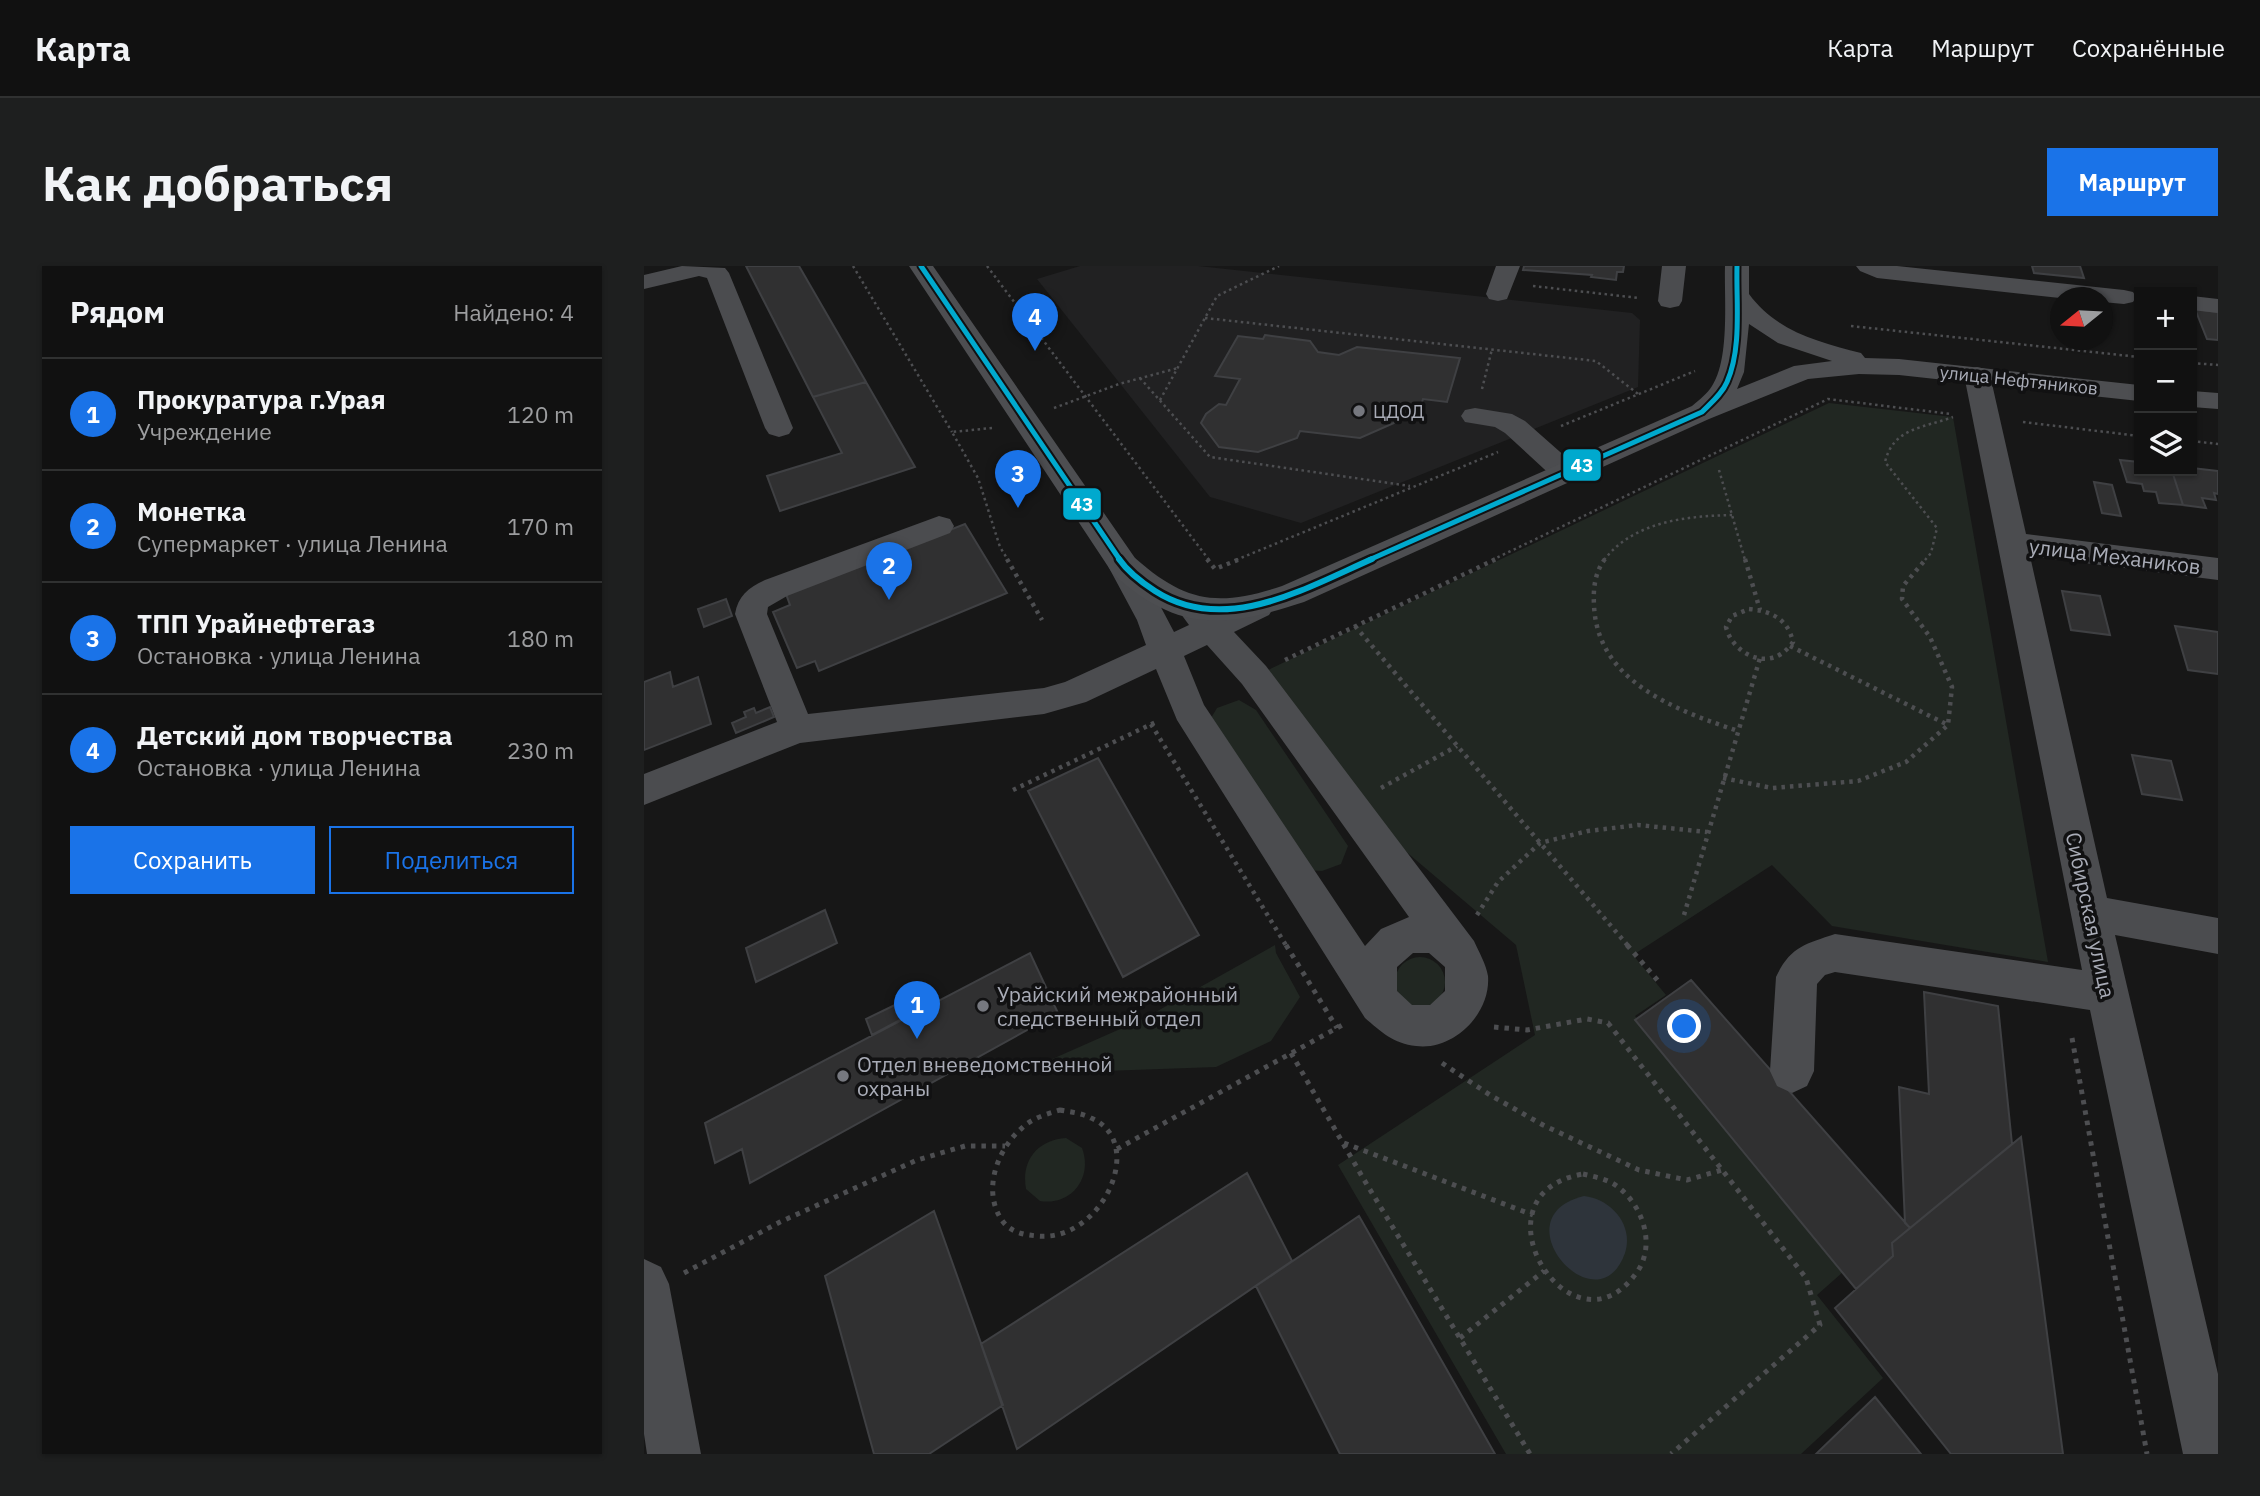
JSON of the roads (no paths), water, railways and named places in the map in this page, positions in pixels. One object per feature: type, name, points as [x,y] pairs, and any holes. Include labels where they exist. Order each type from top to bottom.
[{"type":"main road","points":[[920,266],[1124,566],[1141,583],[1202,618]]},
{"type":"main road","points":[[1702,412],[1716,400],[1729,379],[1733,361],[1737,266]]},
{"type":"main road","name":"улица Нефтяников","points":[[1736,293],[1757,319],[1790,341],[1821,352],[1899,367],[2134,392]]},
{"type":"main road","name":"улица Нефтяников","points":[[1258,607],[1293,594],[1702,412],[1803,372],[1838,367],[1899,367]]},
{"type":"main road","points":[[2197,399],[2218,401]]},
{"type":"street","points":[[1670,301],[1674,266]]},
{"type":"street","points":[[1865,266],[1877,271],[2020,276],[2124,297]]},
{"type":"street","points":[[644,282],[699,269],[709,269],[717,273],[779,428]]},
{"type":"street","points":[[2197,304],[2218,306]]},
{"type":"street","name":"Сибирская улица","points":[[1977,375],[2090,913],[2210,1454]]},
{"type":"street","points":[[1475,416],[1502,420],[1529,439],[1566,473]]},
{"type":"street","points":[[797,729],[751,614],[751,607],[757,599],[776,588],[939,526]]},
{"type":"street","name":"улица Механиков","points":[[2011,543],[2218,569]]},
{"type":"street","points":[[1124,566],[1153,620],[1188,707],[1392,1013]]},
{"type":"street","points":[[644,790],[797,729],[1044,701],[1074,692],[1165,650],[1202,618],[1258,607]]},
{"type":"street","points":[[1202,618],[1254,675],[1460,954],[1468,970],[1468,987],[1461,1004],[1448,1017],[1430,1024],[1392,1013],[1373,987],[1374,970],[1381,954],[1394,942],[1412,935],[1430,935],[1447,942],[1460,954]]},
{"type":"street","points":[[2090,913],[2218,936]]},
{"type":"street","points":[[1792,1071],[1797,977],[1811,961],[1835,953],[2108,993]]},
{"type":"street","points":[[645,1289],[674,1454]]},
{"type":"place","name":"Детский дом творчества","points":[[1035,351]]},
{"type":"place","name":"ЦДОД","points":[[1359,411]]},
{"type":"place","name":"ТПП Урайнефтегаз","points":[[1018,508]]},
{"type":"place","name":"Монетка","points":[[889,600]]},
{"type":"place","name":"Урайский межрайонный следственный отдел","points":[[983,1006]]},
{"type":"place","name":"Прокуратура г.Урая","points":[[917,1039]]},
{"type":"place","name":"Отдел вневедомственной охраны","points":[[843,1076]]}]
